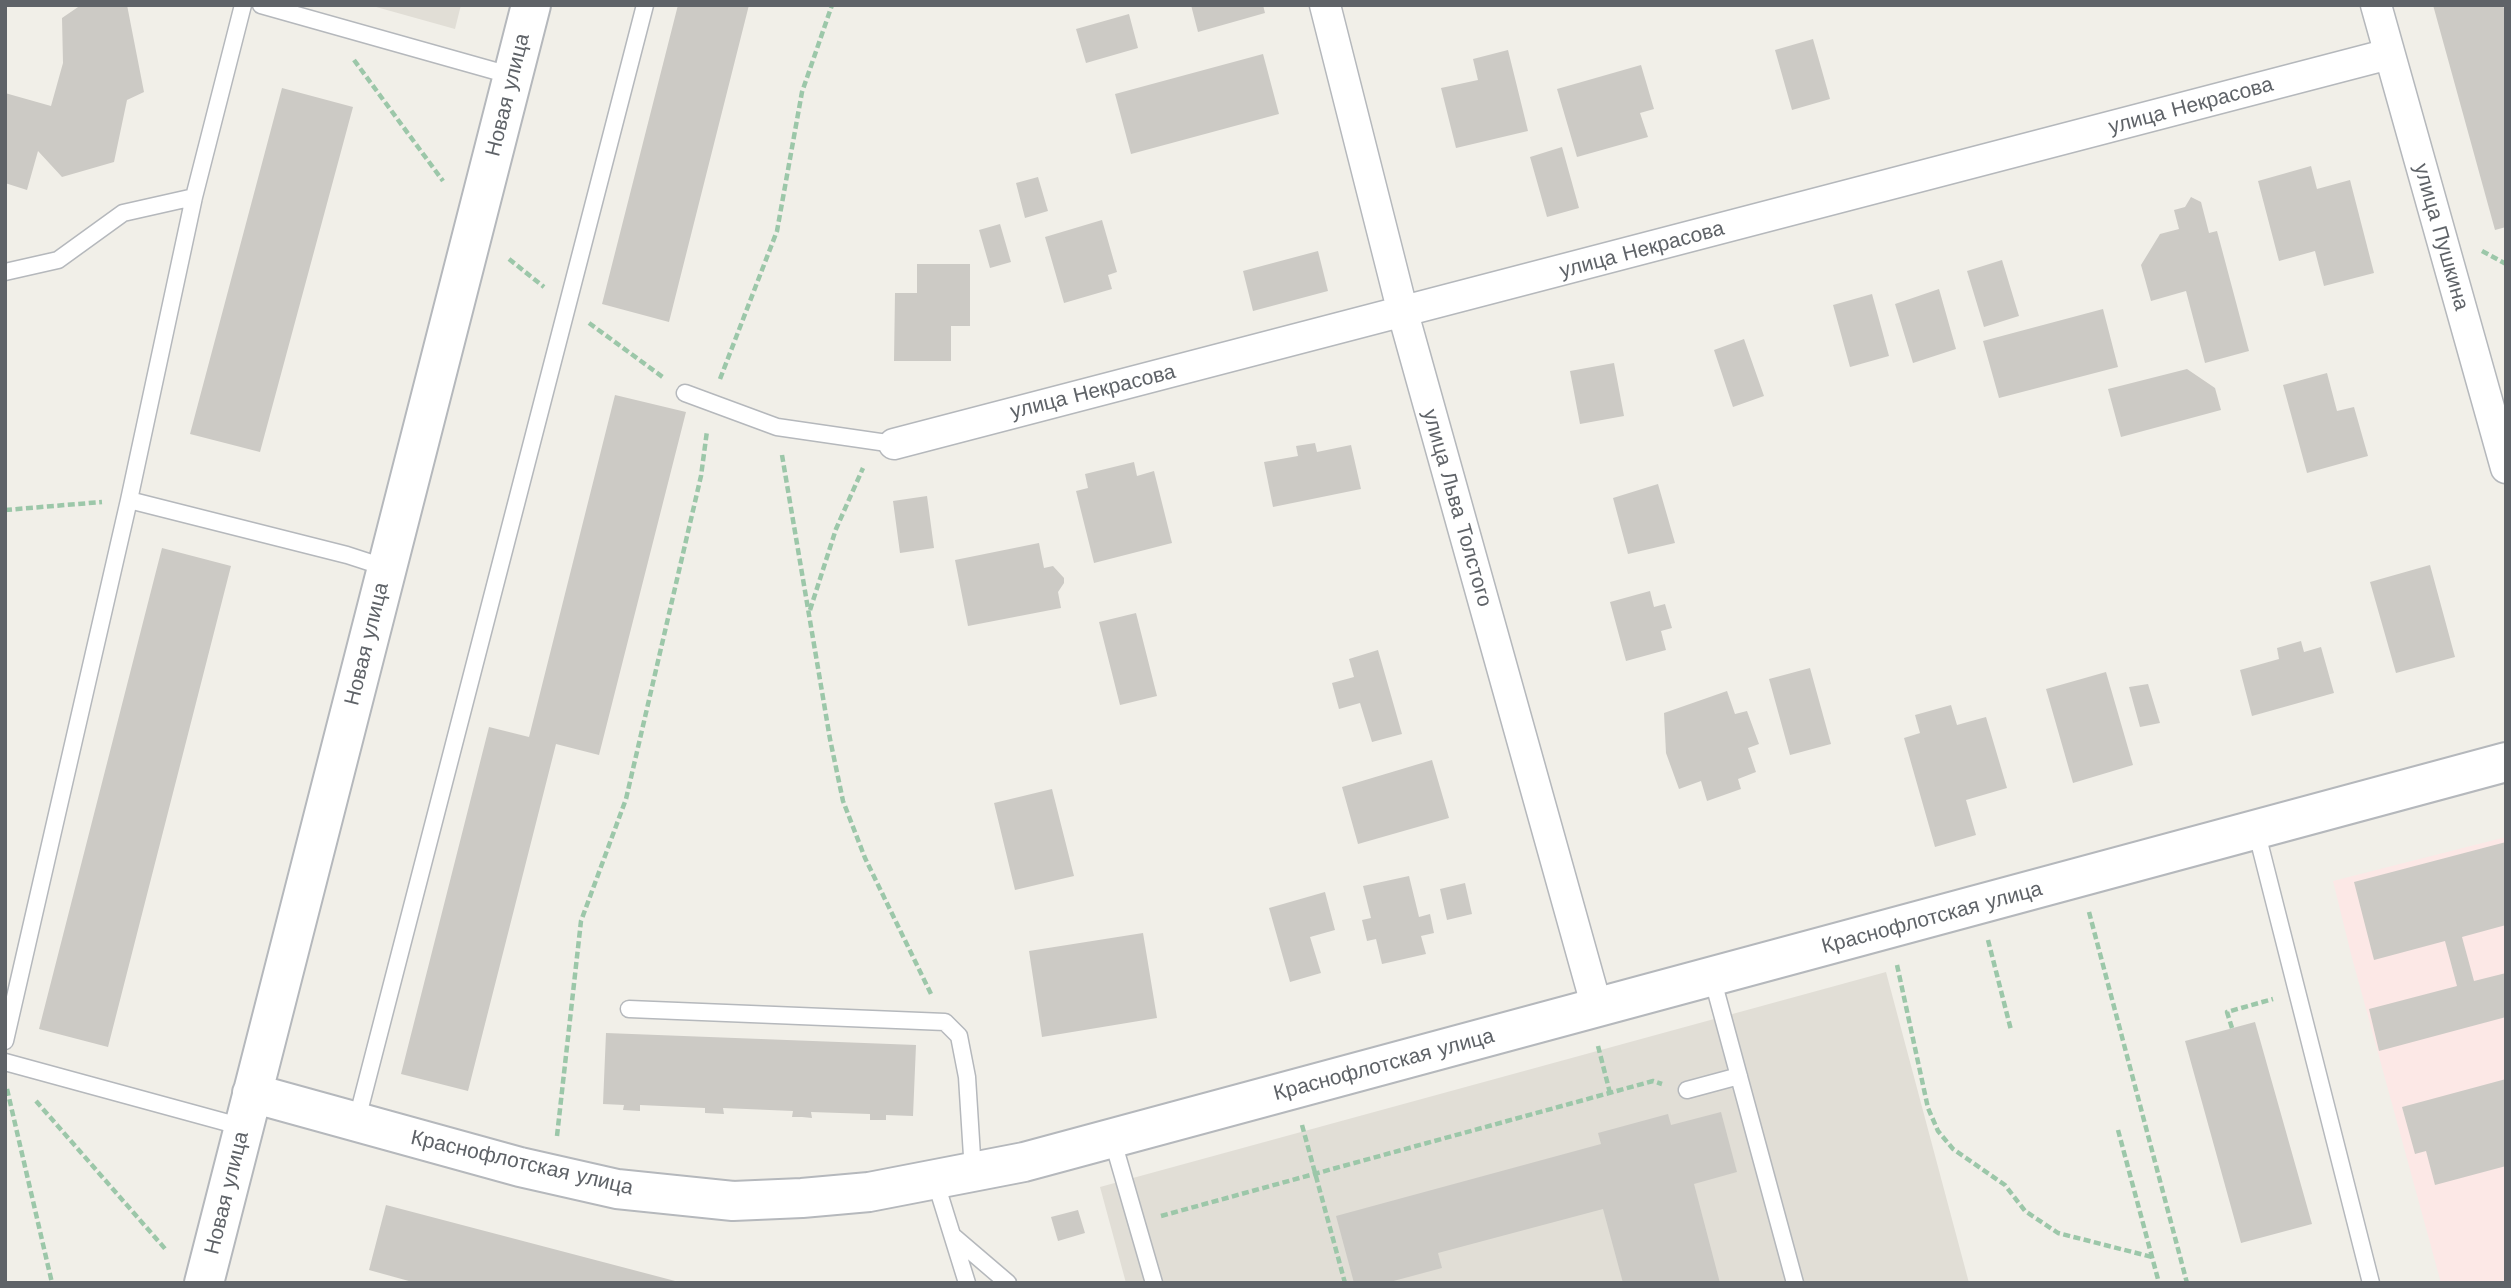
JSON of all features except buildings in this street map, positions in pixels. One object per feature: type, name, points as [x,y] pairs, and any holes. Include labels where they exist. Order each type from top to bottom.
[{"type":"street","name":"Новая улица","points":[[204,1283],[531,5]]},
{"type":"street","name":"улица Льва Толстого","points":[[1325,5],[1403,313],[1597,1025]]},
{"type":"street","name":"улица Пушкина","points":[[2376,5],[2506,468]]},
{"type":"street","name":"улица Некрасова","points":[[894,444],[2389,54]]},
{"type":"street","name":"Краснофлотская улица","points":[[248,1110],[356,1123],[520,1167],[617,1189],[720,1200],[802,1198],[869,1192],[1024,1162],[1112,1138],[1597,1025],[1712,977],[2506,762]]},
{"type":"lane","points":[[5,1041],[129,500],[194,197],[243,5]]},
{"type":"lane","points":[[261,5],[513,76]]},
{"type":"lane","points":[[356,1123],[645,5]]},
{"type":"lane","points":[[5,272],[58,260],[123,213],[194,197]]},
{"type":"lane","points":[[685,393],[777,427],[894,444]]},
{"type":"lane","points":[[129,500],[347,555],[387,568]]},
{"type":"lane","points":[[2256,830],[2371,1283]]},
{"type":"lane","points":[[1712,977],[1795,1283]]},
{"type":"lane","points":[[629,1009],[944,1022],[959,1036],[967,1077],[974,1172]]},
{"type":"lane","points":[[5,1062],[248,1110]]},
{"type":"lane","points":[[1687,1090],[1739,1076]]},
{"type":"lane","points":[[1112,1138],[1154,1283]]},
{"type":"lane","points":[[935,1180],[967,1283]]},
{"type":"lane","points":[[953,1236],[1009,1283]]},
{"type":"path","points":[[556,1140],[581,921],[626,799],[701,476],[711,403],[777,231],[802,92],[832,5]]},
{"type":"path","points":[[326,23],[443,181]]},
{"type":"path","points":[[2477,248],[2506,264]]},
{"type":"path","points":[[509,259],[567,306],[685,393]]},
{"type":"path","points":[[777,427],[843,801],[864,858],[944,1022]]},
{"type":"path","points":[[809,614],[836,528],[860,470],[894,444]]},
{"type":"path","points":[[5,510],[129,500]]},
{"type":"path","points":[[2088,908],[2187,1283]]},
{"type":"path","points":[[1987,936],[2011,1030]]},
{"type":"path","points":[[1896,961],[1928,1108],[1938,1131],[1953,1149],[2005,1185],[2025,1210],[2057,1233],[2152,1257]]},
{"type":"path","points":[[2232,1028],[2227,1012],[2297,992]]},
{"type":"path","points":[[1597,1025],[1610,1093]]},
{"type":"path","points":[[5,1080],[52,1283]]},
{"type":"path","points":[[1135,1223],[1653,1081],[1687,1090]]},
{"type":"path","points":[[32,1097],[167,1251]]},
{"type":"path","points":[[1300,1117],[1345,1283]]},
{"type":"path","points":[[2118,1130],[2159,1283]]},
{"type":"shaded area","points":[[369,5],[461,5],[455,29]]},
{"type":"shaded area","points":[[2506,837],[2506,1283],[2441,1283],[2333,881]]},
{"type":"shaded area","points":[[1886,972],[1969,1283],[1126,1283],[1100,1187]]}]
